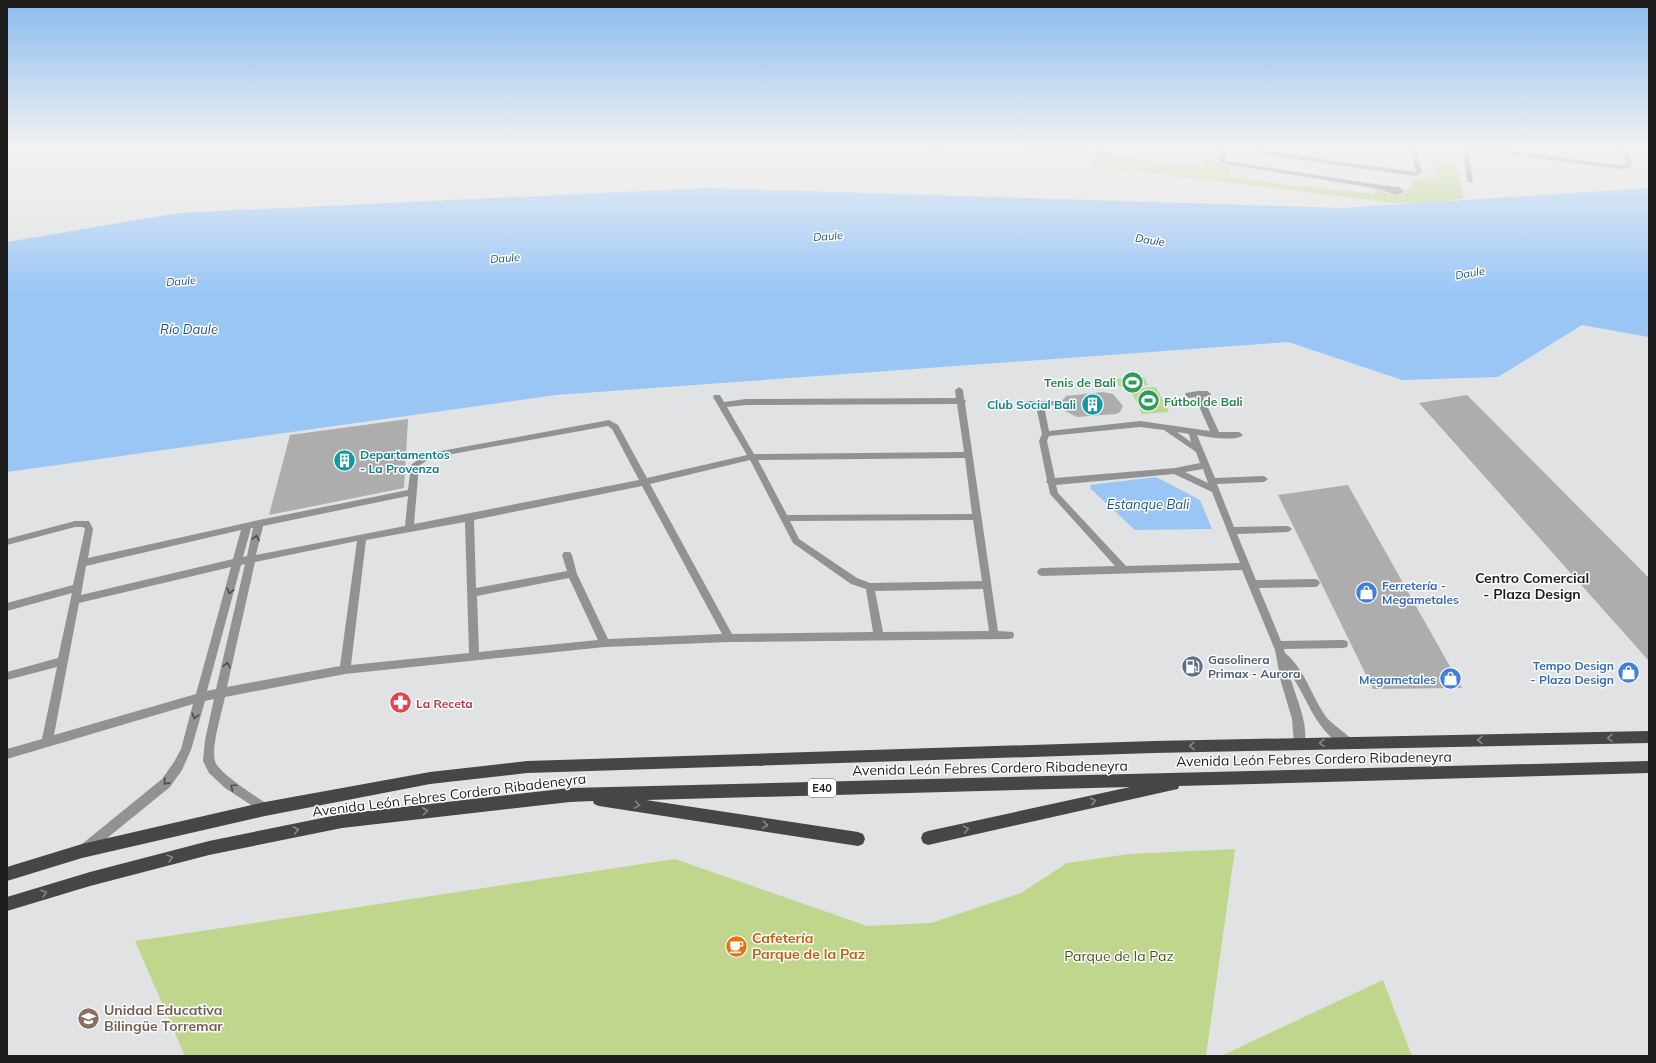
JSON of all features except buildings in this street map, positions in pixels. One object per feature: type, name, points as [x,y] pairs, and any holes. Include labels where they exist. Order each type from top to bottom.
[{"type":"highway","name":"Avenida León Febres Cordero Ribadeneyra","points":[[7,874],[82,851],[265,809],[430,778],[527,767],[1299,744],[1649,737]]},
{"type":"highway","name":"Avenida León Febres Cordero Ribadeneyra","points":[[7,904],[90,879],[209,848],[342,821],[570,795],[1649,767]]},
{"type":"highway","points":[[928,838],[1198,778]]},
{"type":"highway","points":[[570,795],[858,839]]},
{"type":"street","points":[[959,390],[962,400],[968,455],[994,635]]},
{"type":"street","points":[[1207,394],[1193,394],[1216,435]]},
{"type":"street","points":[[717,397],[752,457],[796,541],[854,581],[870,587],[987,585]]},
{"type":"street","points":[[722,405],[746,402],[962,400]]},
{"type":"street","points":[[1029,403],[1051,403]]},
{"type":"street","points":[[1039,403],[1046,434],[1042,441],[1050,482],[1056,498],[1124,570]]},
{"type":"street","points":[[409,528],[414,465],[428,456],[609,423],[615,427],[729,638]]},
{"type":"street","points":[[1046,434],[1131,424],[1216,435],[1239,435]]},
{"type":"street","points":[[1166,429],[1198,450]]},
{"type":"street","points":[[1192,431],[1198,450],[1206,465],[1231,531],[1280,650],[1300,680],[1321,719],[1338,736],[1349,743]]},
{"type":"street","points":[[76,600],[251,559],[409,528],[469,518],[645,482],[752,457],[968,455]]},
{"type":"street","points":[[1050,482],[1175,472],[1206,465]]},
{"type":"street","points":[[1175,472],[1215,490]]},
{"type":"street","points":[[1212,481],[1264,479]]},
{"type":"street","points":[[83,563],[259,523],[412,492]]},
{"type":"street","points":[[784,518],[977,517]]},
{"type":"street","points":[[469,518],[470,593],[474,656]]},
{"type":"street","points":[[7,542],[75,524],[86,523],[89,529],[47,742]]},
{"type":"street","points":[[259,523],[209,744],[209,761],[218,775],[265,809]]},
{"type":"street","points":[[82,851],[166,783],[178,766],[186,750],[247,526]]},
{"type":"street","points":[[1231,531],[1288,529]]},
{"type":"street","points":[[345,670],[362,537]]},
{"type":"street","points":[[567,555],[572,574],[606,643]]},
{"type":"street","points":[[1042,572],[1246,566]]},
{"type":"street","points":[[470,593],[572,574]]},
{"type":"street","points":[[1253,584],[1315,583]]},
{"type":"street","points":[[7,606],[78,587]]},
{"type":"street","points":[[870,587],[879,636]]},
{"type":"street","points":[[7,754],[220,693],[345,670],[606,643],[729,638],[1009,635]]},
{"type":"street","points":[[1280,650],[1343,644]]},
{"type":"street","points":[[1280,650],[1286,682],[1297,714],[1300,729],[1299,744]]},
{"type":"street","points":[[7,676],[64,661]]},
{"type":"green space","points":[[1334,196],[1463,196],[1464,198],[1436,203],[1394,203]]},
{"type":"green space","name":"Tenis de Bali","points":[[1144,377],[1148,385],[1120,387],[1116,379]]},
{"type":"green space","name":"Fútbol de Bali","points":[[1156,387],[1169,412],[1142,414],[1130,389]]},
{"type":"green space","name":"Parque de la Paz","points":[[1235,849],[1206,1056],[185,1056],[135,941],[675,859],[867,926],[931,923],[1021,893],[1067,863],[1129,854]]},
{"type":"green space","points":[[1383,980],[1412,1056],[1221,1056]]},
{"type":"water","name":"Río Daule","points":[[546,196],[949,196],[1342,208],[1532,196],[1649,196],[1649,337],[1582,325],[1498,377],[1402,380],[1288,342],[556,395],[7,472],[7,242],[178,213]]},
{"type":"water","name":"Estanque Bali","points":[[1156,477],[1200,500],[1212,529],[1135,530],[1091,489],[1090,485]]},
{"type":"place","name":"Tenis de Bali","points":[[1132,382]]},
{"type":"place","name":"Fútbol de Bali","points":[[1149,401]]},
{"type":"place","name":"Club Social Bali","points":[[1092,404]]},
{"type":"place","name":"Departamentos - La Provenza","points":[[344,461]]},
{"type":"place","name":"Ferretería - Megametales","points":[[1367,592]]},
{"type":"place","name":"Gasolinera Primax - Aurora","points":[[1193,666]]},
{"type":"place","name":"Tempo Design - Plaza Design","points":[[1629,672]]},
{"type":"place","name":"Megametales","points":[[1451,679]]},
{"type":"place","name":"La Receta","points":[[400,703]]},
{"type":"place","name":"Cafetería Parque de la Paz","points":[[737,946]]},
{"type":"place","name":"Unidad Educativa Bilingüe Torremar","points":[[88,1018]]},
{"type":"district","name":"Centro Comercial - Plaza Design","points":[[1532,586]]},
{"type":"water label","name":"Daule","points":[[828,236]]},
{"type":"water label","name":"Daule","points":[[1150,240]]},
{"type":"water label","name":"Daule","points":[[505,258]]},
{"type":"water label","name":"Daule","points":[[1470,273]]},
{"type":"water label","name":"Daule","points":[[181,281]]}]
